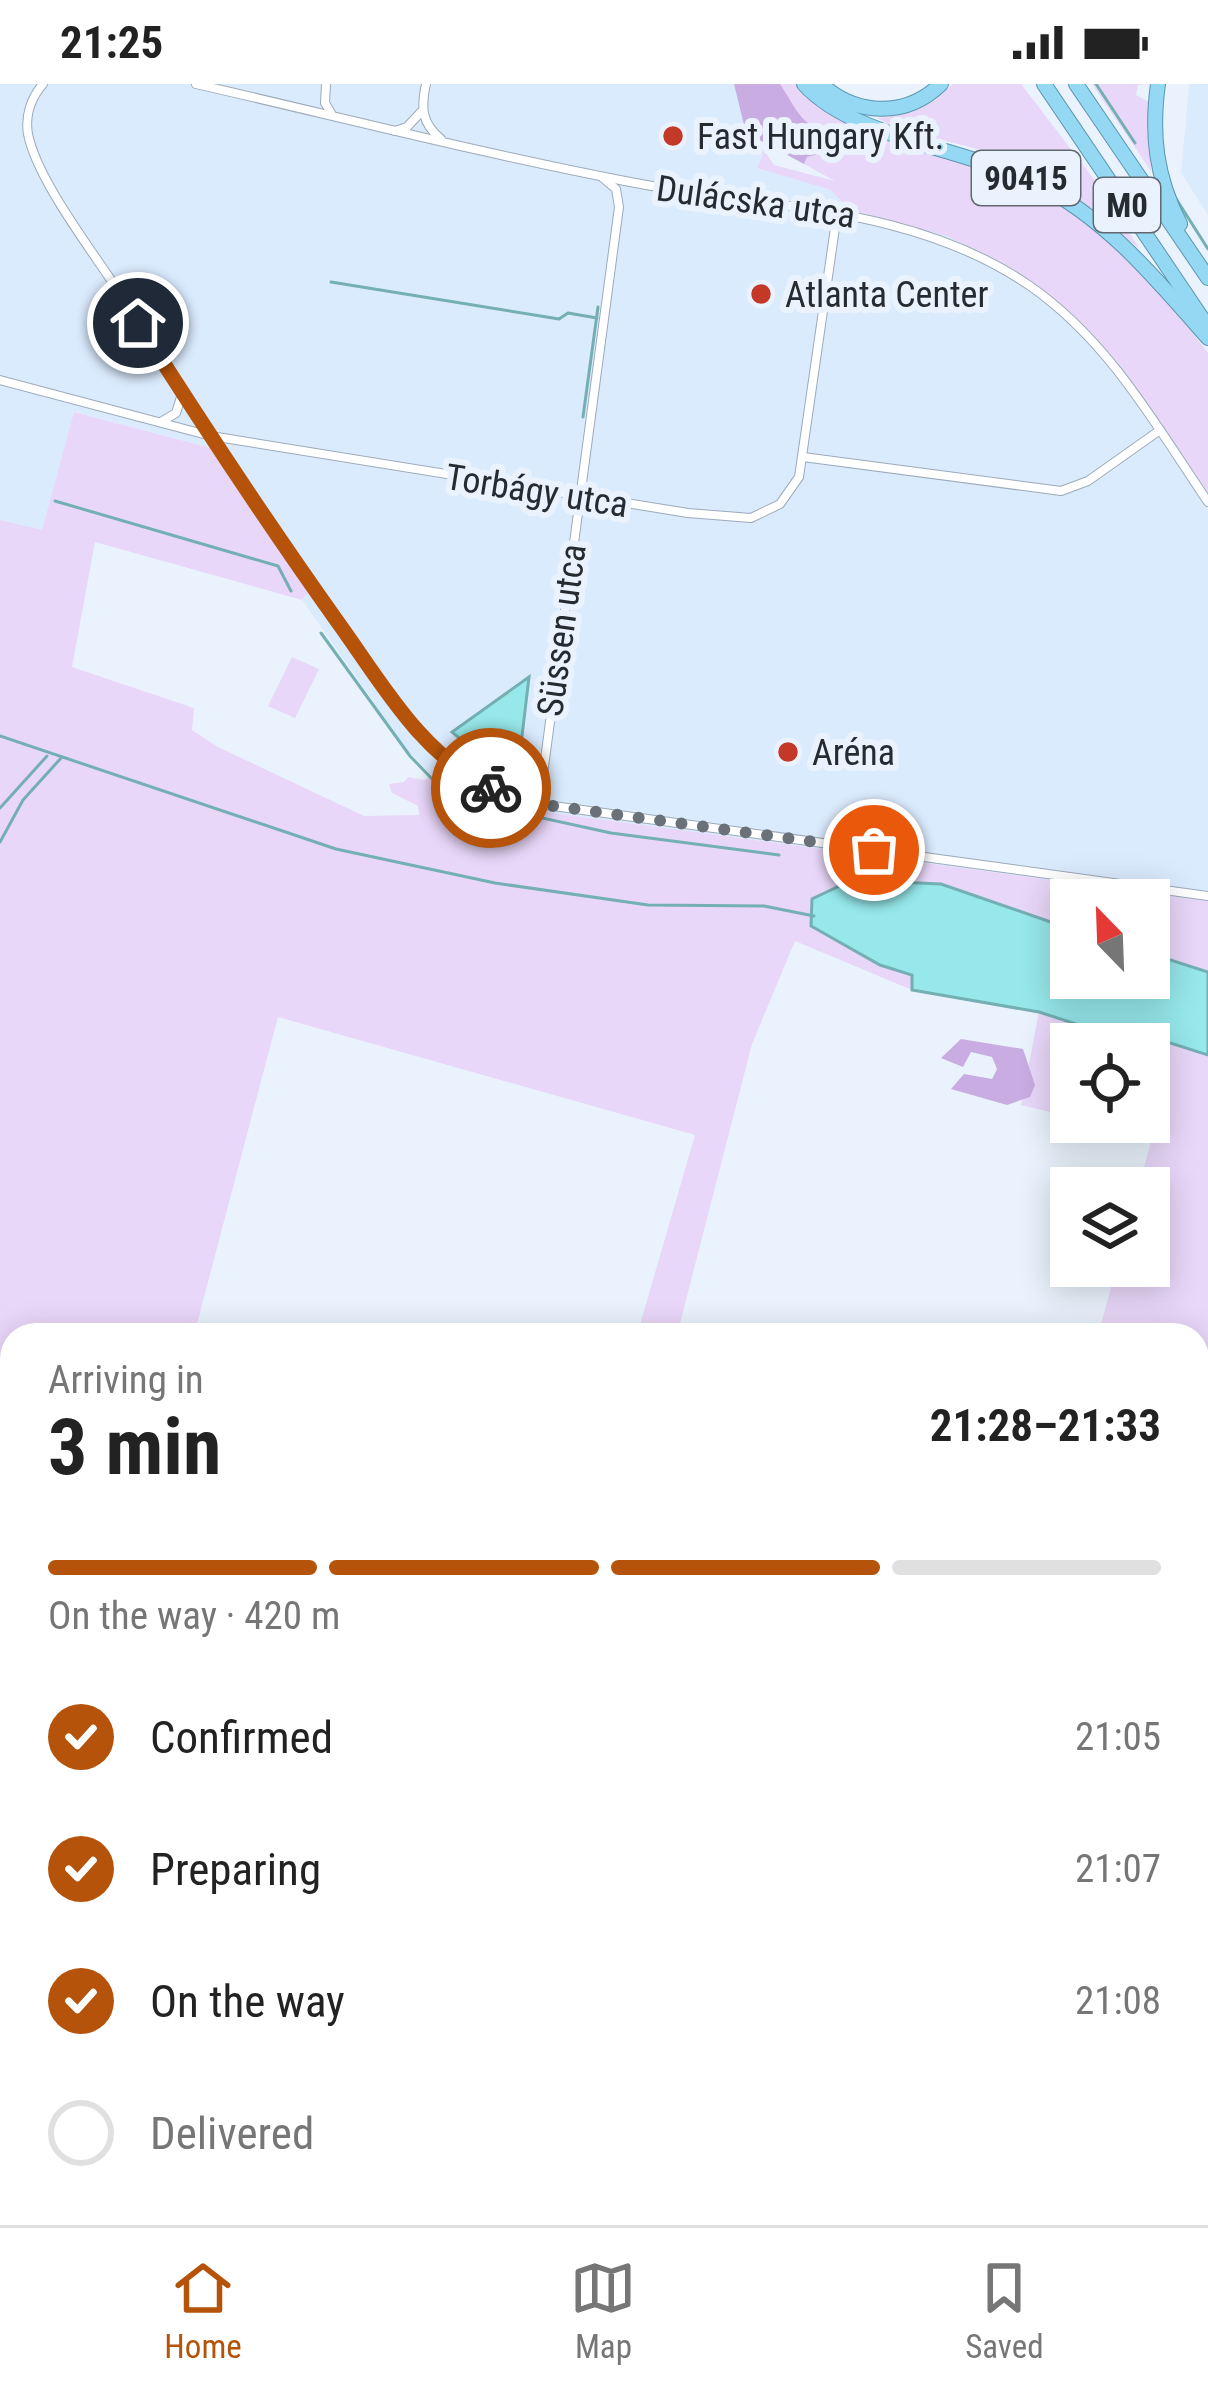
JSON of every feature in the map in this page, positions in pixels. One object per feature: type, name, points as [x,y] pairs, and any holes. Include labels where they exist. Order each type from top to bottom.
[{"type":"highway","name":"90415","points":[[804,84],[843,116],[981,159],[1060,197],[1115,237],[1208,338]]},
{"type":"highway","points":[[821,84],[850,104],[888,110],[919,100],[941,84]]},
{"type":"highway","name":"M0","points":[[1045,84],[1208,327]]},
{"type":"highway","name":"M0","points":[[1076,84],[1208,276]]},
{"type":"highway","points":[[1158,84],[1153,130],[1158,170],[1208,276]]},
{"type":"street","points":[[43,84],[28,110],[27,130],[39,163],[182,392],[281,542],[432,748],[487,787],[539,804],[1208,896]]},
{"type":"street","name":"Dulácska utca","points":[[196,84],[602,177],[837,213],[930,235],[997,265],[1085,332],[1136,393],[1208,502]]},
{"type":"street","points":[[326,84],[324,95],[332,115]]},
{"type":"street","points":[[426,84],[425,122],[447,144]]},
{"type":"street","points":[[302,108],[324,95]]},
{"type":"street","points":[[395,131],[407,127],[422,110]]},
{"type":"street","name":"Süssen utca","points":[[539,804],[619,207],[616,189],[602,177]]},
{"type":"street","name":"Torbágy utca","points":[[0,380],[211,436],[579,498],[752,518],[780,504],[799,477],[837,213]]},
{"type":"street","points":[[158,423],[176,412],[182,392]]},
{"type":"street","points":[[803,457],[1060,490],[1088,481],[1160,430]]},
{"type":"shaded area","points":[[0,84],[734,84],[747,133],[764,156],[758,168],[831,190],[848,209],[947,236],[1024,277],[1074,316],[1119,364],[1208,493],[1208,901],[1170,896],[1170,879],[1050,880],[553,813],[431,775],[405,747],[302,600],[306,597],[211,448],[75,412],[42,531],[0,520]]},
{"type":"shaded area","points":[[734,84],[780,84],[802,117],[823,131],[830,152],[807,157],[804,164],[746,133]]},
{"type":"shaded area","points":[[780,84],[797,84],[814,103],[837,117],[1015,179],[1072,210],[1115,241],[1208,353],[1208,493],[1119,364],[1074,316],[1024,277],[947,236],[848,209],[831,190],[757,168],[763,155],[754,143],[756,138],[774,165],[835,181],[804,164],[807,157],[830,152],[797,114]]},
{"type":"shaded area","points":[[952,84],[1021,84],[1140,249],[1069,196],[1013,163],[877,118],[919,109]]},
{"type":"shaded area","points":[[1092,84],[1149,84],[1138,85],[1136,95],[1149,102],[1151,171]]},
{"type":"shaded area","points":[[1189,84],[1208,84],[1208,215],[1181,173]]},
{"type":"shaded area","points":[[74,412],[211,448],[310,591],[302,600],[95,542],[72,667],[194,708],[192,730],[218,747],[364,816],[419,815],[418,806],[392,793],[389,784],[408,777],[425,780],[431,775],[553,813],[1050,880],[1050,922],[941,884],[852,880],[812,926],[880,965],[913,975],[912,990],[795,941],[752,1044],[680,1323],[640,1323],[695,1135],[278,1017],[197,1323],[0,1323],[0,520],[42,530]]},
{"type":"shaded area","points":[[292,657],[319,669],[295,718],[268,706]]},
{"type":"shaded area","points":[[1170,896],[1208,901],[1208,972],[1170,960]]},
{"type":"shaded area","points":[[1039,1012],[1073,1023],[1050,1023],[1050,1112],[1021,1105]]},
{"type":"shaded area","points":[[961,1039],[1023,1049],[1035,1085],[1030,1097],[1007,1105],[951,1089],[964,1074],[992,1079],[997,1069],[992,1057],[971,1052],[963,1067],[941,1058]]},
{"type":"shaded area","points":[[1170,1043],[1208,1055],[1208,1323],[1101,1323],[1111,1287],[1170,1287],[1170,1167],[1144,1167],[1151,1143],[1170,1143]]},
{"type":"water","points":[[529,677],[518,770],[513,773],[482,757],[452,732]]},
{"type":"water","points":[[852,880],[941,884],[1050,922],[1050,999],[1170,999],[1170,960],[1208,972],[1208,1055],[1170,1043],[1170,1023],[1073,1023],[1039,1012],[912,990],[912,975],[880,965],[811,926],[812,899]]},
{"type":"waterway","points":[[1096,84],[1135,143]]},
{"type":"waterway","points":[[1175,197],[1208,249]]},
{"type":"waterway","points":[[331,282],[559,319],[568,313],[597,318]]},
{"type":"waterway","points":[[583,417],[598,307]]},
{"type":"waterway","points":[[55,501],[278,566],[291,591]]},
{"type":"waterway","points":[[321,633],[410,756],[435,782],[465,801],[611,833],[779,855]]},
{"type":"waterway","points":[[0,736],[336,849],[495,883],[648,905],[764,906],[814,916]]},
{"type":"waterway","points":[[0,808],[47,756]]},
{"type":"waterway","points":[[0,842],[23,800],[62,757]]},
{"type":"way so far","points":[[491,788],[539,804],[874,850]]},
{"type":"place","name":"Fast Hungary Kft.","points":[[673,136]]},
{"type":"place","name":"Atlanta Center","points":[[761,294]]},
{"type":"place","name":"Aréna","points":[[788,752]]},
{"type":"route","points":[[138,323],[245,490],[409,722],[448,763],[491,788]]}]
